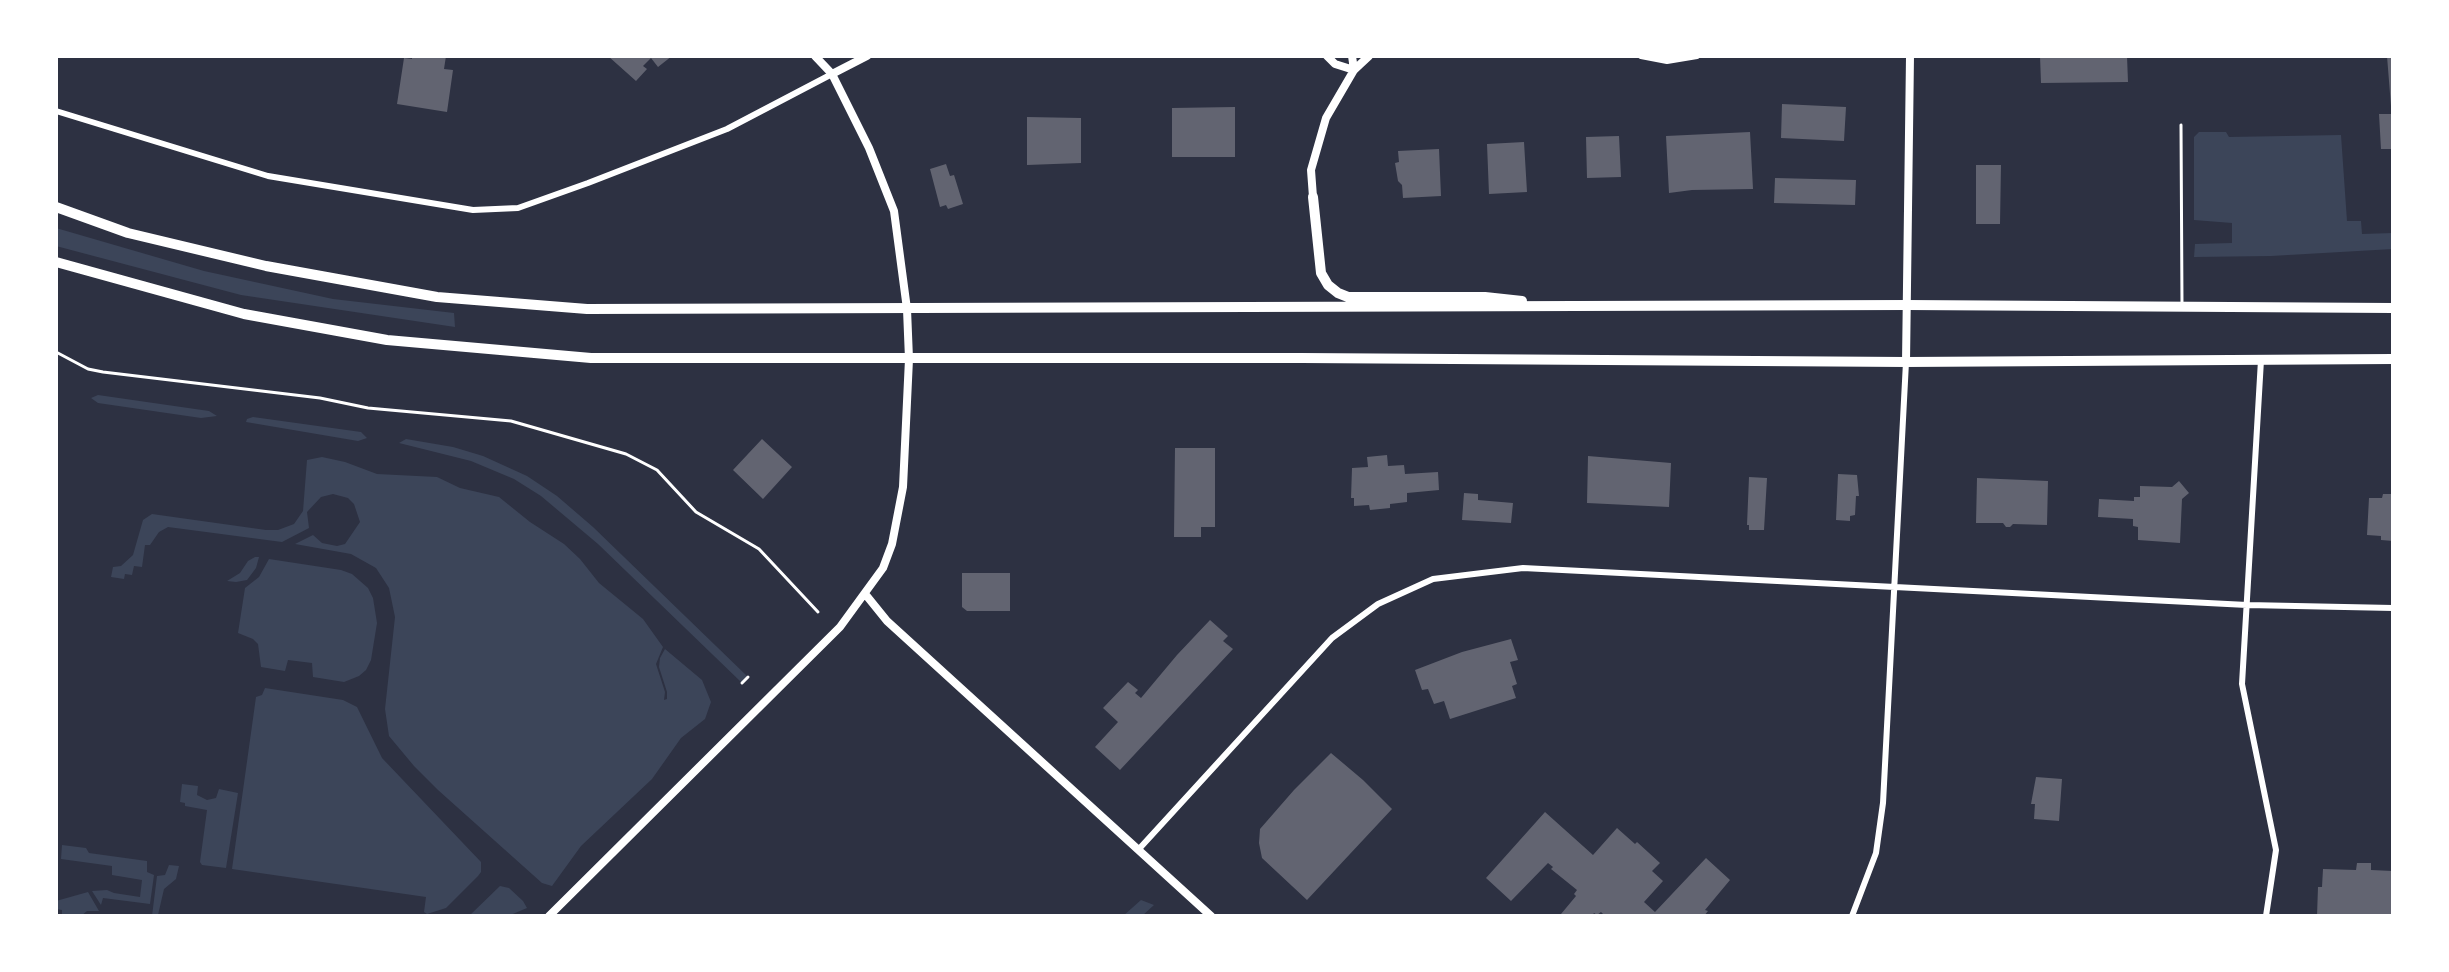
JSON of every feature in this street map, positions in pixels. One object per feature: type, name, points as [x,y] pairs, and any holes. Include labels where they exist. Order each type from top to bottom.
[{"type":"main road","points":[[1313,197],[1321,273],[1328,285],[1338,293],[1348,297],[1485,297],[1572,307]]},
{"type":"main road","points":[[56,207],[128,233],[266,266],[437,297],[587,309],[1907,305],[2393,308]]},
{"type":"main road","points":[[56,262],[244,314],[387,340],[591,358],[1906,362],[2393,359]]},
{"type":"street","points":[[549,916],[830,638],[866,595],[883,568],[892,544],[903,487],[909,359],[907,309],[894,211],[869,148],[832,74],[815,56]]},
{"type":"street","points":[[56,111],[268,176],[473,210],[518,208],[727,129],[867,56]]},
{"type":"street","points":[[1327,56],[1335,64],[1354,70]]},
{"type":"street","points":[[1352,56],[1354,70]]},
{"type":"street","points":[[1313,197],[1311,170],[1326,118],[1354,70],[1369,56]]},
{"type":"street","points":[[1641,56],[1667,61],[1697,56]]},
{"type":"street","points":[[1852,916],[1876,853],[1883,803],[1906,362],[1910,56]]},
{"type":"street","points":[[2261,359],[2242,684],[2276,850],[2266,916]]},
{"type":"street","points":[[1139,849],[1332,638],[1378,604],[1433,579],[1527,568],[2247,605],[2393,608]]},
{"type":"street","points":[[866,595],[887,621],[1211,916]]},
{"type":"lane","points":[[2181,125],[2182,309]]},
{"type":"path","points":[[56,352],[88,369],[103,372],[320,398],[368,408],[511,421],[626,454],[657,470],[696,512],[759,549],[818,612]]},
{"type":"path","points":[[742,683],[748,677]]},
{"type":"shaded area","points":[[2199,132],[2226,132],[2229,137],[2341,135],[2347,221],[2361,221],[2362,234],[2393,233],[2393,249],[2194,257],[2195,244],[2232,243],[2232,223],[2194,220],[2194,137]]},
{"type":"shaded area","points":[[56,228],[204,271],[333,299],[454,313],[455,327],[241,295],[56,246]]},
{"type":"shaded area","points":[[98,395],[209,411],[217,416],[201,418],[98,403],[91,398]]},
{"type":"shaded area","points":[[253,417],[361,432],[367,438],[358,441],[246,422]]},
{"type":"shaded area","points":[[406,439],[483,456],[527,476],[557,496],[747,676],[741,682],[598,544],[541,496],[514,479],[471,461],[399,443]]},
{"type":"shaded area","points":[[322,457],[377,474],[437,477],[460,488],[499,497],[564,544],[599,583],[643,619],[663,647],[656,664],[665,692],[664,700],[667,699],[667,692],[659,667],[665,649],[702,680],[711,702],[705,719],[681,738],[652,779],[581,846],[552,886],[542,883],[438,790],[389,736],[385,709],[395,617],[389,588],[376,568],[351,554],[295,544],[313,535],[322,543],[345,544],[360,522],[354,504],[348,498],[333,494],[321,497],[307,512],[309,528],[282,542],[168,527],[159,532],[150,545],[145,545],[142,567],[134,566],[132,575],[125,574],[124,579],[111,577],[113,567],[121,566],[133,555],[143,520],[152,514],[266,530],[278,530],[294,524],[303,511],[307,460]]},
{"type":"shaded area","points":[[255,557],[259,557],[256,568],[247,580],[227,581],[240,573]]},
{"type":"shaded area","points":[[269,559],[341,570],[352,574],[368,588],[377,623],[371,660],[359,676],[344,682],[313,677],[312,663],[288,660],[285,671],[261,667],[258,644],[238,633],[245,588],[259,577]]},
{"type":"shaded area","points":[[265,688],[343,700],[357,707],[382,758],[481,862],[478,876],[446,908],[427,914],[424,912],[426,897],[232,869],[256,697],[262,695]]},
{"type":"shaded area","points":[[182,784],[198,786],[197,795],[207,800],[216,798],[219,789],[238,793],[226,868],[202,865],[200,862],[207,810],[185,806],[180,802]]},
{"type":"shaded area","points":[[62,845],[86,848],[89,853],[147,861],[147,872],[154,875],[150,904],[103,898],[101,905],[92,891],[107,890],[140,897],[142,880],[112,875],[112,866],[61,859]]},
{"type":"shaded area","points":[[169,865],[179,866],[176,879],[164,889],[158,915],[152,916],[157,876],[165,875]]},
{"type":"shaded area","points":[[500,886],[509,888],[527,908],[508,916],[469,916]]},
{"type":"shaded area","points":[[88,892],[99,911],[87,911],[81,916],[62,916],[62,910],[56,909],[56,901]]},
{"type":"shaded area","points":[[1141,900],[1154,905],[1142,916],[1123,916]]},
{"type":"building","points":[[412,56],[446,56],[444,69],[453,70],[447,112],[397,104],[404,58],[412,59]]},
{"type":"building","points":[[608,56],[672,56],[658,67],[651,58],[643,66],[647,69],[636,81]]},
{"type":"building","points":[[2040,56],[2127,56],[2128,82],[2041,83]]},
{"type":"building","points":[[2387,56],[2393,56],[2393,106],[2391,106]]},
{"type":"building","points":[[1782,104],[1846,107],[1844,141],[1781,138]]},
{"type":"building","points":[[1235,107],[1235,157],[1172,157],[1172,108]]},
{"type":"building","points":[[2379,114],[2393,114],[2393,149],[2381,149]]},
{"type":"building","points":[[1027,117],[1081,118],[1081,163],[1027,165]]},
{"type":"building","points":[[1750,132],[1753,189],[1669,193],[1666,136]]},
{"type":"building","points":[[1619,136],[1621,177],[1587,178],[1586,137]]},
{"type":"building","points":[[1524,142],[1527,192],[1489,194],[1487,144]]},
{"type":"building","points":[[1439,149],[1441,196],[1403,198],[1395,163],[1399,162],[1398,151]]},
{"type":"building","points":[[946,164],[950,176],[954,175],[963,204],[948,209],[946,205],[940,207],[930,169]]},
{"type":"building","points":[[1976,165],[2001,165],[2000,224],[1976,224]]},
{"type":"building","points":[[1775,178],[1856,180],[1855,205],[1774,203]]},
{"type":"building","points":[[762,439],[792,467],[763,499],[733,470]]},
{"type":"building","points":[[1175,448],[1215,448],[1215,527],[1201,527],[1201,537],[1174,537]]},
{"type":"building","points":[[1387,455],[1388,466],[1404,465],[1405,474],[1438,472],[1439,490],[1407,493],[1407,502],[1390,504],[1390,508],[1370,510],[1369,505],[1354,506],[1354,498],[1351,498],[1352,468],[1368,467],[1367,457]]},
{"type":"building","points":[[1588,456],[1671,463],[1669,507],[1587,503]]},
{"type":"building","points":[[1838,474],[1857,475],[1859,496],[1856,496],[1855,515],[1850,516],[1850,521],[1836,520]]},
{"type":"building","points":[[1749,477],[1767,478],[1764,530],[1749,530],[1747,525]]},
{"type":"building","points":[[1977,478],[2048,481],[2047,525],[2013,524],[2006,527],[2003,523],[1976,523]]},
{"type":"building","points":[[2179,481],[2189,493],[2182,499],[2180,543],[2138,540],[2138,527],[2133,526],[2133,519],[2098,517],[2099,499],[2134,501],[2134,497],[2140,497],[2140,486],[2172,487]]},
{"type":"building","points":[[1464,493],[1478,494],[1478,500],[1513,503],[1511,523],[1462,520]]},
{"type":"building","points":[[2383,494],[2393,494],[2393,541],[2367,535],[2369,498],[2382,498]]},
{"type":"building","points":[[962,573],[1010,573],[1010,611],[967,611],[962,607]]},
{"type":"building","points":[[1210,620],[1228,636],[1223,641],[1233,649],[1120,770],[1095,747],[1118,722],[1103,708],[1128,682],[1138,690],[1135,693],[1141,698]]},
{"type":"building","points":[[1511,639],[1518,660],[1510,662],[1517,684],[1512,686],[1516,698],[1450,719],[1444,701],[1434,704],[1428,689],[1422,690],[1415,670],[1462,652]]},
{"type":"building","points":[[1331,753],[1392,809],[1307,900],[1262,858],[1260,829]]},
{"type":"building","points":[[2036,777],[2062,779],[2059,821],[2034,819],[2035,804],[2031,804]]},
{"type":"building","points":[[1545,812],[1593,855],[1617,828],[1635,844],[1637,842],[1660,863],[1652,871],[1663,881],[1644,902],[1655,912],[1706,858],[1730,880],[1705,910],[1708,911],[1704,916],[1605,916],[1601,912],[1592,916],[1563,916],[1561,914],[1576,896],[1577,890],[1548,863],[1511,901],[1486,878]]},
{"type":"building","points":[[2357,863],[2371,863],[2371,870],[2393,871],[2393,916],[2317,916],[2318,887],[2322,887],[2323,869],[2356,870]]}]
